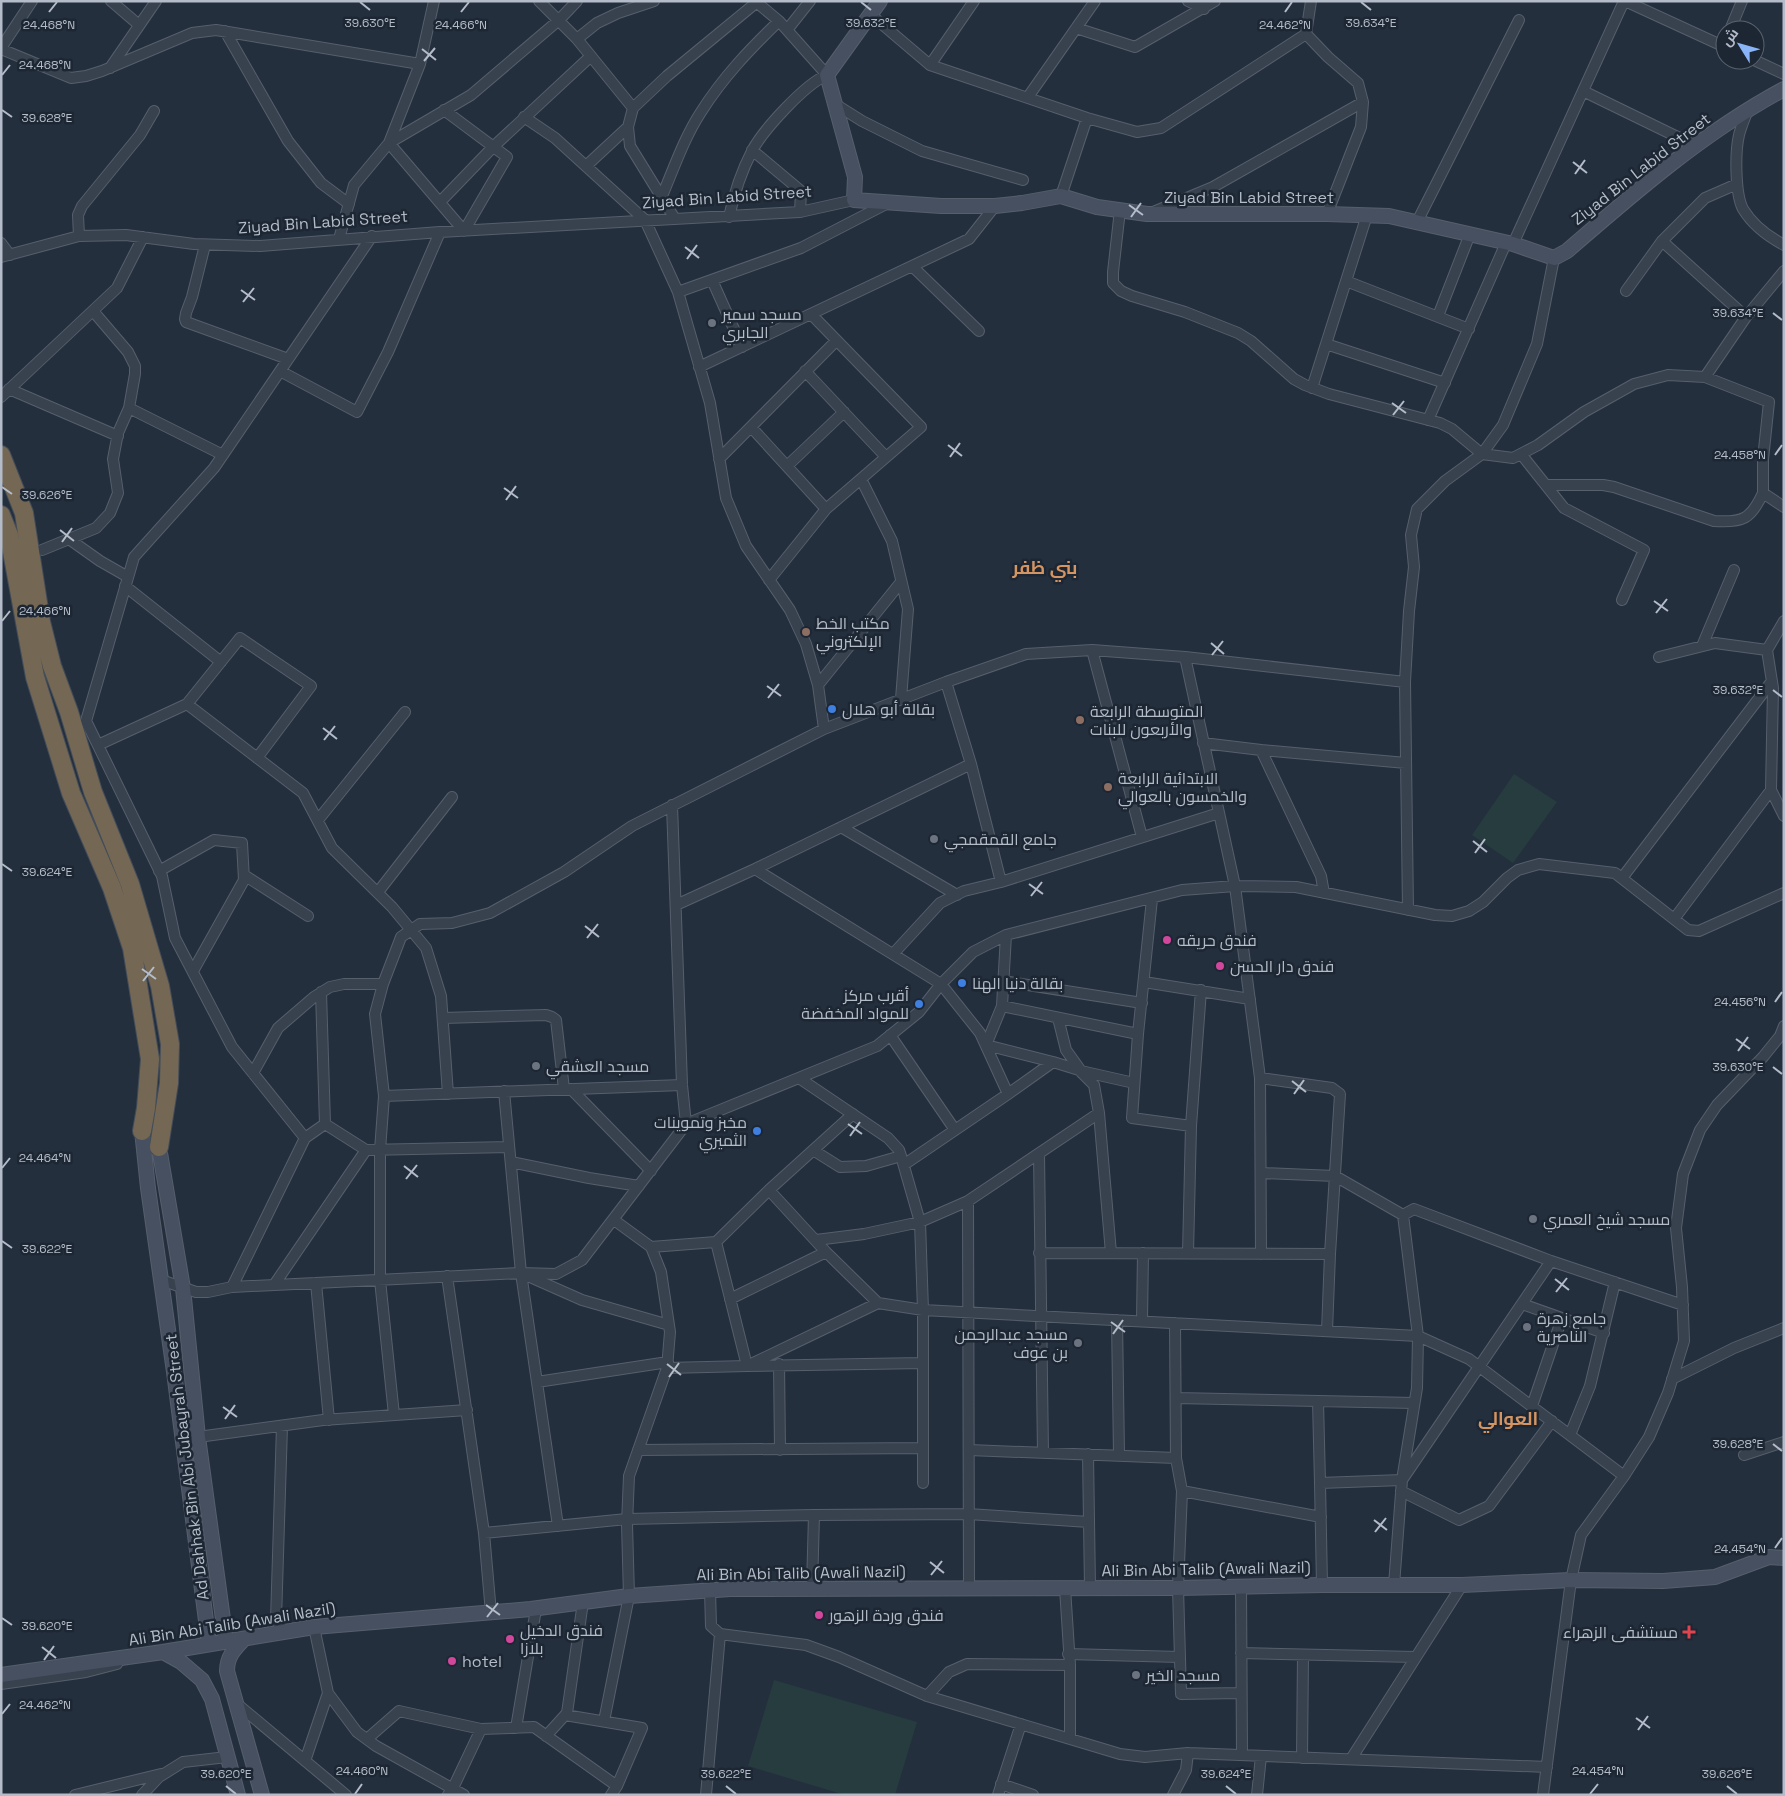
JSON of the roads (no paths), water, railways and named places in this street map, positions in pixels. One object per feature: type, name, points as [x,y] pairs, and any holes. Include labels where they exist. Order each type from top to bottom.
[{"type":"highway","points":[[1,455],[24,513],[41,622],[52,666],[69,712],[93,792],[130,884],[160,986],[170,1044],[169,1083],[159,1147]]},
{"type":"highway","points":[[1,515],[9,535],[35,677],[71,793],[112,888],[132,948],[150,1059],[142,1131]]},
{"type":"main road","points":[[854,200],[855,177],[826,75],[880,1]]},
{"type":"main road","name":"Ziyad Bin Labid Street","points":[[854,200],[941,206],[995,206],[1061,196],[1097,207],[1147,214],[1390,216],[1470,234],[1554,258],[1567,251],[1670,165],[1748,108],[1784,90]]},
{"type":"main road","points":[[142,1131],[209,1644]]},
{"type":"main road","name":"Ad Dahhak Bin Abi Jubayrah Street","points":[[159,1147],[183,1288],[198,1437],[226,1641]]},
{"type":"main road","points":[[1769,1557],[1784,1548]]},
{"type":"main road","name":"Ali Bin Abi Talib (Awali Nazil)","points":[[2,1683],[209,1644],[314,1627],[536,1609],[628,1596],[710,1590],[812,1588],[1178,1588],[1462,1585],[1571,1580],[1663,1581],[1715,1577],[1769,1557],[1784,1558]]},
{"type":"main road","points":[[244,1639],[232,1652],[227,1661],[227,1671],[262,1795]]},
{"type":"main road","points":[[161,1653],[181,1662],[202,1680],[212,1699],[238,1795]]},
{"type":"street","points":[[32,1],[1,49],[71,78],[86,76],[109,68],[192,32],[216,30],[420,64]]},
{"type":"street","points":[[111,1],[139,25]]},
{"type":"street","points":[[109,68],[156,1]]},
{"type":"street","points":[[339,239],[354,185],[389,143],[420,64],[434,1]]},
{"type":"street","points":[[539,1],[577,39],[633,108]]},
{"type":"street","points":[[389,143],[471,94],[558,20],[577,1]]},
{"type":"street","points":[[577,39],[597,23],[618,13],[654,1]]},
{"type":"street","points":[[787,30],[810,1]]},
{"type":"street","points":[[930,64],[974,1]]},
{"type":"street","points":[[1028,97],[1095,1]]},
{"type":"street","points":[[1188,1],[1204,9]]},
{"type":"street","points":[[1076,28],[1134,47],[1216,1]]},
{"type":"street","points":[[870,14],[930,64],[1087,118],[1137,132],[1160,128],[1306,34],[1311,1]]},
{"type":"street","points":[[1428,420],[1469,328],[1583,91],[1624,1],[1715,40]]},
{"type":"street","points":[[1734,20],[1742,1]]},
{"type":"street","points":[[676,218],[630,146],[628,127],[633,108],[667,76],[756,2],[779,21],[826,75],[817,79],[789,104],[752,150],[735,190],[729,217]]},
{"type":"street","points":[[1417,222],[1519,20]]},
{"type":"street","points":[[662,196],[680,152],[700,114],[720,84],[741,58],[779,21]]},
{"type":"street","points":[[225,31],[288,141],[321,183],[349,204]]},
{"type":"street","points":[[1306,34],[1328,57],[1358,82],[1363,102],[1361,127],[1327,214]]},
{"type":"street","points":[[440,202],[524,117],[591,56]]},
{"type":"street","points":[[1765,65],[1784,74]]},
{"type":"street","points":[[1583,91],[1696,146]]},
{"type":"street","points":[[1147,214],[1214,187],[1363,102]]},
{"type":"street","points":[[835,104],[883,133],[922,151],[1023,180]]},
{"type":"street","points":[[1748,108],[1739,136],[1737,184],[1743,208],[1758,227],[1784,245]]},
{"type":"street","points":[[389,143],[464,230],[507,157],[444,110]]},
{"type":"street","points":[[79,236],[78,216],[82,206],[140,135],[154,111]]},
{"type":"street","points":[[524,117],[555,138],[645,220],[678,292],[710,403],[726,498],[746,546],[790,610],[806,644],[818,685],[824,729]]},
{"type":"street","points":[[1061,196],[1087,118]]},
{"type":"street","points":[[586,166],[628,127]]},
{"type":"street","points":[[752,150],[801,191],[800,212]]},
{"type":"street","points":[[1626,291],[1662,241],[1705,198],[1737,184]]},
{"type":"street","name":"Ziyad Bin Labid Street","points":[[6,256],[79,236],[126,235],[205,244],[260,246],[464,230],[800,212],[854,200]]},
{"type":"street","points":[[678,292],[801,248],[891,202]]},
{"type":"street","points":[[699,367],[968,239],[995,206]]},
{"type":"street","points":[[1120,210],[1113,283],[1121,291],[1238,332],[1258,346],[1294,379],[1329,394],[1428,420],[1452,429],[1482,454],[1513,458],[1538,445],[1584,412],[1634,384],[1668,375],[1705,377],[1769,402],[1763,459],[1763,493],[1755,509],[1748,516],[1739,520],[1730,522],[1714,521],[1603,485],[1546,485]]},
{"type":"street","points":[[1312,388],[1367,215]]},
{"type":"street","points":[[280,371],[357,412],[388,352],[440,232]]},
{"type":"street","points":[[1438,316],[1470,234]]},
{"type":"street","points":[[305,1138],[232,1047],[192,972],[175,938],[160,871],[86,721],[134,557],[214,468],[372,236]]},
{"type":"street","points":[[118,436],[5,393],[117,288],[143,237]]},
{"type":"street","points":[[1662,241],[1746,317]]},
{"type":"street","points":[[1,243],[6,256]]},
{"type":"street","points":[[205,244],[192,297],[186,313],[186,322],[288,359]]},
{"type":"street","points":[[1408,910],[1406,682],[1409,611],[1414,567],[1411,535],[1417,509],[1445,481],[1482,454],[1503,425],[1537,344],[1554,258]]},
{"type":"street","points":[[912,266],[979,331]]},
{"type":"street","points":[[1705,377],[1746,317],[1784,271]]},
{"type":"street","points":[[712,280],[742,347]]},
{"type":"street","points":[[1346,281],[1469,328]]},
{"type":"street","points":[[42,550],[96,528],[110,513],[118,493],[113,459],[118,436],[129,408],[136,374],[135,366],[128,352],[93,311]]},
{"type":"street","points":[[769,580],[826,510],[921,426],[811,314]]},
{"type":"street","points":[[719,459],[836,341]]},
{"type":"street","points":[[1326,344],[1445,383]]},
{"type":"street","points":[[805,371],[886,457]]},
{"type":"street","points":[[129,408],[223,455]]},
{"type":"street","points":[[787,466],[844,412]]},
{"type":"street","points":[[751,427],[826,510]]},
{"type":"street","points":[[1521,454],[1564,508],[1644,550],[1622,600]]},
{"type":"street","points":[[861,478],[892,541],[908,609],[901,699]]},
{"type":"street","points":[[1763,493],[1784,506]]},
{"type":"street","points":[[69,539],[126,581],[221,662]]},
{"type":"street","points":[[1702,646],[1734,570]]},
{"type":"street","points":[[818,685],[901,582]]},
{"type":"street","points":[[1784,621],[1767,650],[1772,681],[1771,790],[1784,816]]},
{"type":"street","points":[[98,746],[188,704],[240,638],[311,686],[257,758]]},
{"type":"street","points":[[1659,657],[1715,643],[1767,650]]},
{"type":"street","points":[[394,1415],[380,1280],[380,1150],[384,1096],[374,1014],[401,937],[420,924],[452,923],[490,913],[564,872],[632,826],[672,804],[824,729],[946,682],[1026,654],[1092,650],[1185,657],[1406,682]]},
{"type":"street","points":[[1092,650],[1142,837]]},
{"type":"street","points":[[1185,657],[1235,886],[1250,999],[1260,1078],[1262,1254]]},
{"type":"street","points":[[1622,878],[1772,681]]},
{"type":"street","points":[[946,682],[971,764],[1001,882]]},
{"type":"street","points":[[188,704],[303,793],[332,848],[392,906],[426,948],[442,996],[448,1094]]},
{"type":"street","points":[[318,820],[405,712]]},
{"type":"street","points":[[1204,743],[1406,763]]},
{"type":"street","points":[[1261,750],[1321,876],[1324,893]]},
{"type":"street","points":[[676,905],[755,869],[971,764]]},
{"type":"street","points":[[1674,919],[1771,790]]},
{"type":"street","points":[[378,892],[452,797]]},
{"type":"street","points":[[672,804],[682,1085],[686,1124]]},
{"type":"street","points":[[893,954],[940,903],[964,891],[1001,882],[1219,813]]},
{"type":"street","points":[[842,827],[957,895]]},
{"type":"street","points":[[160,871],[214,840],[242,843],[244,880],[192,972]]},
{"type":"street","points":[[161,1280],[196,1292],[208,1292],[232,1287],[521,1273],[556,1274],[582,1260],[686,1124],[877,1046],[918,1012],[941,984],[973,952],[1006,935],[1182,890],[1235,886],[1296,887],[1436,916],[1452,916],[1469,911],[1483,902],[1507,878],[1518,870],[1539,864],[1615,873],[1688,930],[1699,931],[1784,893]]},
{"type":"street","points":[[755,869],[941,984],[980,1033],[1008,1094]]},
{"type":"street","points":[[244,875],[308,916]]},
{"type":"street","points":[[1152,899],[1138,1034],[1132,1118],[1191,1126]]},
{"type":"street","points":[[986,1046],[1002,1006],[1006,935]]},
{"type":"street","points":[[1003,981],[1142,1003]]},
{"type":"street","points":[[1144,982],[1250,999]]},
{"type":"street","points":[[253,1073],[278,1028],[321,992],[330,987],[344,984],[383,984]]},
{"type":"street","points":[[1188,1253],[1191,1126],[1202,990]]},
{"type":"street","points":[[321,992],[325,1124]]},
{"type":"street","points":[[1002,1006],[1138,1034]]},
{"type":"street","points":[[443,1018],[546,1015],[552,1017],[556,1020],[567,1089],[651,1170]]},
{"type":"street","points":[[1058,1018],[1066,1050],[1081,1072],[1094,1085],[1099,1113],[1112,1253]]},
{"type":"street","points":[[1543,1795],[1571,1580],[1581,1535],[1624,1476],[1649,1437],[1672,1379],[1684,1341],[1683,1305],[1676,1228],[1683,1174],[1700,1130],[1717,1105],[1763,1057],[1780,1036],[1784,1026]]},
{"type":"street","points":[[890,1035],[955,1130]]},
{"type":"street","points":[[986,1046],[1053,1062],[1081,1072],[1134,1083]]},
{"type":"street","points":[[813,1150],[840,1167],[866,1166],[903,1160],[955,1130],[1053,1062]]},
{"type":"street","points":[[799,1078],[888,1138],[899,1150],[903,1160],[920,1222],[923,1310],[923,1483]]},
{"type":"street","points":[[1260,1078],[1332,1088],[1340,1094],[1326,1331]]},
{"type":"street","points":[[384,1096],[682,1085]]},
{"type":"street","points":[[504,1091],[521,1273],[558,1526]]},
{"type":"street","points":[[816,1240],[864,1234],[920,1222],[968,1201],[1099,1113]]},
{"type":"street","points":[[651,1247],[716,1242],[769,1190],[852,1114]]},
{"type":"street","points":[[232,1287],[305,1138],[325,1124]]},
{"type":"street","points":[[325,1124],[366,1150],[509,1148]]},
{"type":"street","points":[[274,1285],[366,1150]]},
{"type":"street","points":[[1039,1154],[1043,1452]]},
{"type":"street","points":[[511,1162],[639,1186]]},
{"type":"street","points":[[1261,1173],[1335,1176],[1403,1215]]},
{"type":"street","points":[[769,1190],[826,1252],[878,1304]]},
{"type":"street","points":[[968,1201],[969,1588]]},
{"type":"street","points":[[1403,1215],[1414,1209],[1551,1261],[1683,1305]]},
{"type":"street","points":[[1394,1585],[1402,1480],[1416,1388],[1418,1336],[1403,1215]]},
{"type":"street","points":[[604,1721],[628,1596],[627,1519],[629,1476],[668,1365],[670,1332],[661,1272],[651,1247],[614,1220]]},
{"type":"street","points":[[716,1242],[747,1366]]},
{"type":"street","points":[[730,1300],[826,1252]]},
{"type":"street","points":[[1040,1253],[1330,1254]]},
{"type":"street","points":[[1142,1253],[1142,1321]]},
{"type":"street","points":[[1402,1480],[1551,1261]]},
{"type":"street","points":[[521,1273],[582,1300],[669,1325]]},
{"type":"street","points":[[447,1276],[484,1533],[491,1613]]},
{"type":"street","points":[[1570,1435],[1590,1386],[1615,1282]]},
{"type":"street","points":[[316,1283],[329,1420]]},
{"type":"street","points":[[747,1366],[878,1304],[923,1310],[1418,1336],[1468,1359],[1624,1476]]},
{"type":"street","points":[[1522,1304],[1604,1333]]},
{"type":"street","points":[[1532,1406],[1562,1318]]},
{"type":"street","points":[[1117,1320],[1118,1456]]},
{"type":"street","points":[[1175,1323],[1176,1458],[1182,1491],[1178,1588],[1181,1694],[1241,1693]]},
{"type":"street","points":[[1672,1379],[1734,1348],[1784,1328]]},
{"type":"street","points":[[537,1382],[668,1365],[747,1366],[923,1363]]},
{"type":"street","points":[[779,1364],[780,1450]]},
{"type":"street","points":[[1176,1398],[1414,1403]]},
{"type":"street","points":[[1318,1401],[1322,1585]]},
{"type":"street","points":[[198,1437],[329,1420],[467,1410]]},
{"type":"street","points":[[1401,1491],[1459,1520],[1489,1506],[1552,1421]]},
{"type":"street","points":[[282,1426],[276,1620],[284,1632]]},
{"type":"street","points":[[1744,1455],[1784,1442]]},
{"type":"street","points":[[638,1450],[922,1448]]},
{"type":"street","points":[[968,1450],[1176,1458]]},
{"type":"street","points":[[1088,1454],[1090,1588]]},
{"type":"street","points":[[1320,1483],[1402,1480]]},
{"type":"street","points":[[1182,1491],[1321,1517]]},
{"type":"street","points":[[484,1533],[627,1519],[814,1515],[968,1514],[1089,1522]]},
{"type":"street","points":[[812,1588],[814,1515]]},
{"type":"street","points":[[1351,1759],[1462,1585]]},
{"type":"street","points":[[1241,1586],[1242,1755]]},
{"type":"street","points":[[1065,1588],[1069,1660],[1070,1739]]},
{"type":"street","points":[[710,1590],[711,1626],[720,1634],[806,1645],[928,1696],[1120,1754],[1145,1757],[1188,1752],[1547,1767]]},
{"type":"street","points":[[546,1736],[567,1713],[583,1602]]},
{"type":"street","points":[[516,1728],[536,1609]]},
{"type":"street","points":[[314,1627],[328,1693],[357,1732],[376,1746],[450,1791],[464,1795]]},
{"type":"street","points":[[706,1795],[720,1634]]},
{"type":"street","points":[[1241,1653],[1416,1657]]},
{"type":"street","points":[[1302,1758],[1303,1655]]},
{"type":"street","points":[[928,1696],[950,1672],[967,1664],[1180,1657]]},
{"type":"street","points":[[305,1761],[328,1693]]},
{"type":"street","points":[[235,1703],[346,1795]]},
{"type":"street","points":[[367,1739],[399,1711],[481,1729],[534,1727],[614,1790],[642,1728],[565,1715]]},
{"type":"street","points":[[998,1795],[1021,1724]]},
{"type":"street","points":[[450,1791],[481,1729]]},
{"type":"street","points":[[1173,1795],[1186,1770],[1188,1752]]},
{"type":"street","points":[[144,1794],[159,1777],[182,1762],[226,1756]]},
{"type":"street","points":[[1257,1795],[1261,1756]]},
{"type":"street","points":[[74,1795],[166,1773]]},
{"type":"street","points":[[1001,1784],[1033,1795]]},
{"type":"place","name":"مسجد سمير الجابري","points":[[712,323]]},
{"type":"place","name":"مكتب الخط الإلكتروني","points":[[806,632]]},
{"type":"place","name":"بقالة أبو هلال","points":[[832,709]]},
{"type":"place","name":"المتوسطة الرابعة والأربعون للبنات","points":[[1080,720]]},
{"type":"place","name":"الابتدائية الرابعة والخمسون بالعوالي","points":[[1108,787]]},
{"type":"place","name":"جامع القمقمجي","points":[[934,839]]},
{"type":"place","name":"فندق حريقه","points":[[1167,940]]},
{"type":"place","name":"فندق دار الحسن","points":[[1220,966]]},
{"type":"place","name":"بقالة دنيا الهنا","points":[[962,983]]},
{"type":"place","name":"أقرب مركز للمواد المخفضة","points":[[919,1004]]},
{"type":"place","name":"مسجد العشقي","points":[[536,1066]]},
{"type":"place","name":"مخبز وتموينات الثميري","points":[[757,1131]]},
{"type":"place","name":"مسجد شيخ العمري","points":[[1533,1219]]},
{"type":"place","name":"جامع زهرة الناصرية","points":[[1527,1327]]},
{"type":"place","name":"مسجد عبدالرحمن بن عوف","points":[[1078,1343]]},
{"type":"place","name":"فندق وردة الزهور","points":[[819,1615]]},
{"type":"place","name":"مستشفى الزهراء","points":[[1689,1632]]},
{"type":"place","name":"فندق الدخيل بلازا","points":[[510,1639]]},
{"type":"place","name":"hotel","points":[[452,1661]]},
{"type":"place","name":"مسجد الخير","points":[[1136,1675]]},
{"type":"district","name":"بني ظفر","points":[[1045,567]]},
{"type":"district","name":"العوالي","points":[[1508,1418]]}]
